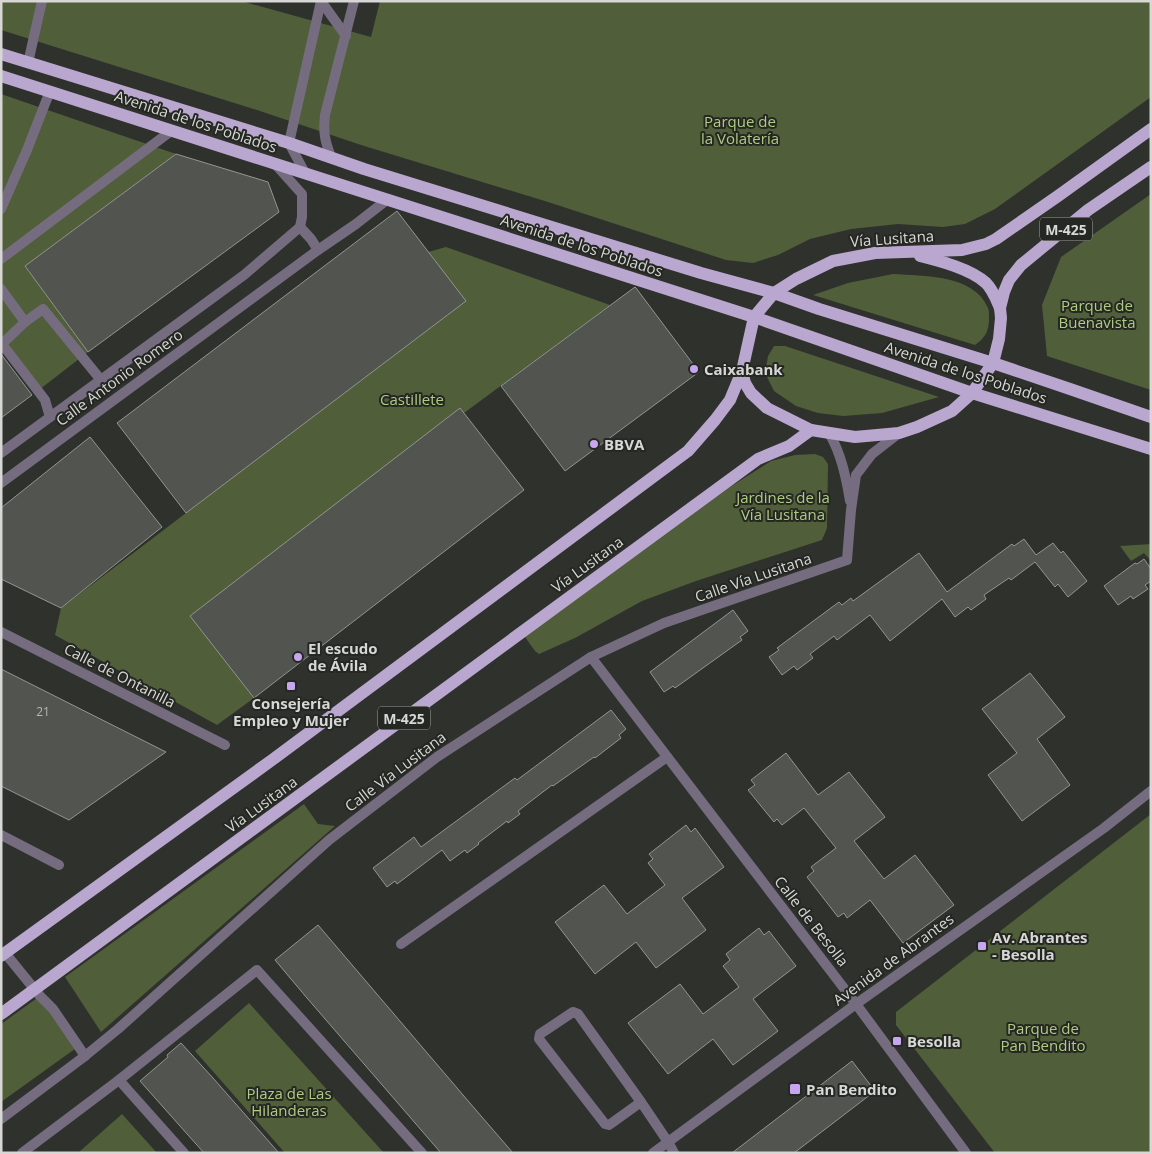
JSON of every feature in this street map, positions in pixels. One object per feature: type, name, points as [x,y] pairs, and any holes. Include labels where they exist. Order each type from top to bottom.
[{"type":"main road","name":"Avenida de los Poblados","points":[[1,54],[364,169],[774,293],[1070,388],[1151,418]]},
{"type":"main road","name":"Avenida de los Poblados","points":[[1,76],[754,317],[972,393],[1151,449]]},
{"type":"main road","name":"Vía Lusitana","points":[[3,954],[272,760],[688,452],[730,400],[742,371],[754,317],[774,293],[833,260],[875,253],[962,250],[986,244],[1058,196],[1151,129]]},
{"type":"main road","name":"M-425","points":[[1000,308],[1004,292],[1010,280],[1021,266],[1088,210],[1151,166]]},
{"type":"main road","name":"M-425","points":[[905,252],[941,262],[973,274],[986,283],[993,291],[1000,308],[1001,318],[999,339],[993,363]]},
{"type":"main road","points":[[742,371],[745,382],[752,394],[767,408],[811,430],[855,437],[899,433],[917,427],[952,410],[972,393],[993,363]]},
{"type":"main road","name":"Vía Lusitana","points":[[1,1014],[750,464],[789,446],[811,430]]},
{"type":"street","points":[[28,63],[42,1]]},
{"type":"street","points":[[321,1],[346,36]]},
{"type":"street","points":[[305,173],[288,144],[321,1]]},
{"type":"street","points":[[331,157],[324,140],[324,126],[354,1]]},
{"type":"street","points":[[1,209],[50,91]]},
{"type":"street","points":[[1,259],[171,131]]},
{"type":"street","points":[[274,163],[302,194],[300,227],[318,250]]},
{"type":"street","name":"Calle Antonio Romero","points":[[1,483],[388,199]]},
{"type":"street","name":"Calle Antonio Romero","points":[[1,453],[244,275],[300,227]]},
{"type":"street","points":[[1,289],[25,322]]},
{"type":"street","points":[[50,417],[45,400],[2,344],[25,322],[43,309],[101,380]]},
{"type":"street","name":"Calle Vía Lusitana","points":[[829,433],[836,445],[841,460],[851,510]]},
{"type":"street","name":"Calle Vía Lusitana","points":[[85,1056],[118,1029],[329,840],[437,757],[591,657],[664,623],[848,560],[851,510],[856,475],[872,454],[899,433]]},
{"type":"street","name":"Calle de Ontanilla","points":[[1,632],[225,745]]},
{"type":"street","name":"Calle de Besolla","points":[[591,657],[856,1004],[966,1153]]},
{"type":"street","points":[[401,944],[667,757]]},
{"type":"street","name":"Avenida de Abrantes","points":[[654,1153],[856,1004],[1104,828],[1151,791]]},
{"type":"street","points":[[1,835],[59,865]]},
{"type":"street","points":[[1,1119],[85,1056],[53,1010],[3,954]]},
{"type":"street","points":[[22,1153],[119,1080],[257,970],[422,1153]]},
{"type":"street","points":[[641,1102],[609,1125],[605,1124],[539,1039],[540,1034],[573,1012],[578,1014],[641,1102],[674,1153]]},
{"type":"street","points":[[119,1080],[184,1153]]},
{"type":"green space","name":"Parque de la Volatería","points":[[1,1],[241,1],[371,37],[380,1],[1151,1],[1151,97],[995,209],[965,224],[943,227],[898,224],[851,229],[810,239],[778,255],[753,263],[726,260],[1,30]]},
{"type":"green space","points":[[1,94],[176,154],[25,266],[88,352],[35,393],[1,348]]},
{"type":"green space","name":"Parque de Buenavista","points":[[1151,194],[1151,390],[1047,356],[1042,305],[1061,257]]},
{"type":"green space","name":"Castillete","points":[[446,247],[610,305],[191,615],[254,698],[217,725],[55,635],[61,608],[465,301],[428,252]]},
{"type":"green space","points":[[893,274],[946,279],[971,289],[981,297],[988,309],[988,327],[984,337],[975,345],[813,295],[848,283]]},
{"type":"green space","points":[[774,346],[785,346],[939,397],[882,413],[843,416],[818,413],[796,406],[774,391],[765,373],[768,356]]},
{"type":"green space","name":"Jardines de la Vía Lusitana","points":[[815,454],[823,457],[828,464],[827,528],[822,540],[696,581],[642,601],[575,638],[539,654],[525,637],[730,487],[771,461],[795,455]]},
{"type":"green space","points":[[1151,544],[1151,561],[1144,553],[1131,561],[1120,546]]},
{"type":"green space","points":[[304,804],[318,824],[335,826],[101,1032],[65,977]]},
{"type":"green space","name":"Parque de Pan Bendito","points":[[1151,814],[1151,1153],[995,1153],[896,1025],[896,1012]]},
{"type":"green space","points":[[40,996],[79,1046],[1,1102],[1,1024]]},
{"type":"green space","name":"Plaza de Las Hilanderas","points":[[249,1003],[384,1153],[285,1153],[195,1051]]},
{"type":"green space","points":[[122,1114],[157,1153],[78,1153]]},
{"type":"building","points":[[176,154],[268,182],[279,212],[88,352],[25,266]]},
{"type":"building","points":[[397,211],[466,301],[186,513],[117,423]]},
{"type":"building","points":[[635,287],[699,372],[565,471],[501,386]]},
{"type":"building","points":[[1,354],[32,395],[1,418]]},
{"type":"building","points":[[460,408],[524,490],[254,698],[190,616]]},
{"type":"building","points":[[90,437],[162,527],[61,608],[1,579],[1,508]]},
{"type":"building","points":[[1024,539],[1036,555],[1053,543],[1061,553],[1063,551],[1087,581],[1068,597],[1058,584],[1055,587],[1035,562],[1011,580],[1009,578],[984,595],[986,599],[971,610],[968,607],[955,617],[942,599],[890,641],[870,615],[837,640],[834,636],[810,654],[813,658],[797,670],[794,666],[782,675],[769,657],[779,650],[777,648],[839,602],[842,605],[851,598],[853,601],[919,553],[947,592],[1012,544],[1014,546]]},
{"type":"building","points":[[1144,559],[1151,569],[1151,581],[1145,585],[1148,589],[1133,599],[1131,596],[1118,605],[1104,586],[1135,563],[1137,564]]},
{"type":"building","points":[[733,610],[748,631],[740,637],[742,640],[675,688],[673,686],[664,692],[650,672]]},
{"type":"building","points":[[1,669],[166,752],[69,820],[1,786]]},
{"type":"building","points":[[1030,673],[1065,717],[1037,739],[1070,785],[1022,821],[988,775],[1017,753],[982,709]]},
{"type":"building","points":[[611,710],[626,729],[619,735],[621,738],[595,758],[552,785],[518,811],[520,814],[508,823],[507,821],[467,853],[465,850],[450,861],[442,850],[397,884],[395,881],[387,887],[373,868],[414,837],[421,847],[515,778],[517,780]]},
{"type":"building","points":[[786,753],[818,795],[849,772],[885,817],[854,841],[884,879],[915,855],[954,905],[903,943],[870,900],[847,918],[844,913],[838,917],[807,877],[814,871],[811,867],[836,848],[804,808],[782,825],[777,819],[774,822],[748,790],[755,785],[751,780]]},
{"type":"building","points":[[686,825],[691,832],[695,828],[724,867],[682,898],[706,930],[656,968],[636,942],[595,974],[555,922],[604,885],[627,914],[665,885],[648,863],[653,859],[649,854]]},
{"type":"building","points":[[318,925],[513,1153],[441,1153],[307,998],[275,960]]},
{"type":"building","points":[[759,928],[764,935],[769,931],[796,966],[753,999],[778,1031],[733,1065],[713,1039],[668,1074],[628,1023],[680,984],[703,1014],[739,987],[723,966],[730,960],[726,954]]},
{"type":"building","points":[[181,1043],[279,1153],[204,1153],[140,1081]]},
{"type":"building","points":[[852,1061],[875,1091],[794,1153],[732,1153]]},
{"type":"place","name":"Caixabank","points":[[694,369]]},
{"type":"place","name":"BBVA","points":[[594,444]]},
{"type":"place","name":"El escudo de Ávila","points":[[298,657]]},
{"type":"place","name":"Consejería Empleo y Mujer","points":[[291,686]]},
{"type":"place","name":"Av. Abrantes - Besolla","points":[[982,946]]},
{"type":"place","name":"Besolla","points":[[897,1041]]},
{"type":"place","name":"Pan Bendito","points":[[795,1089]]}]
